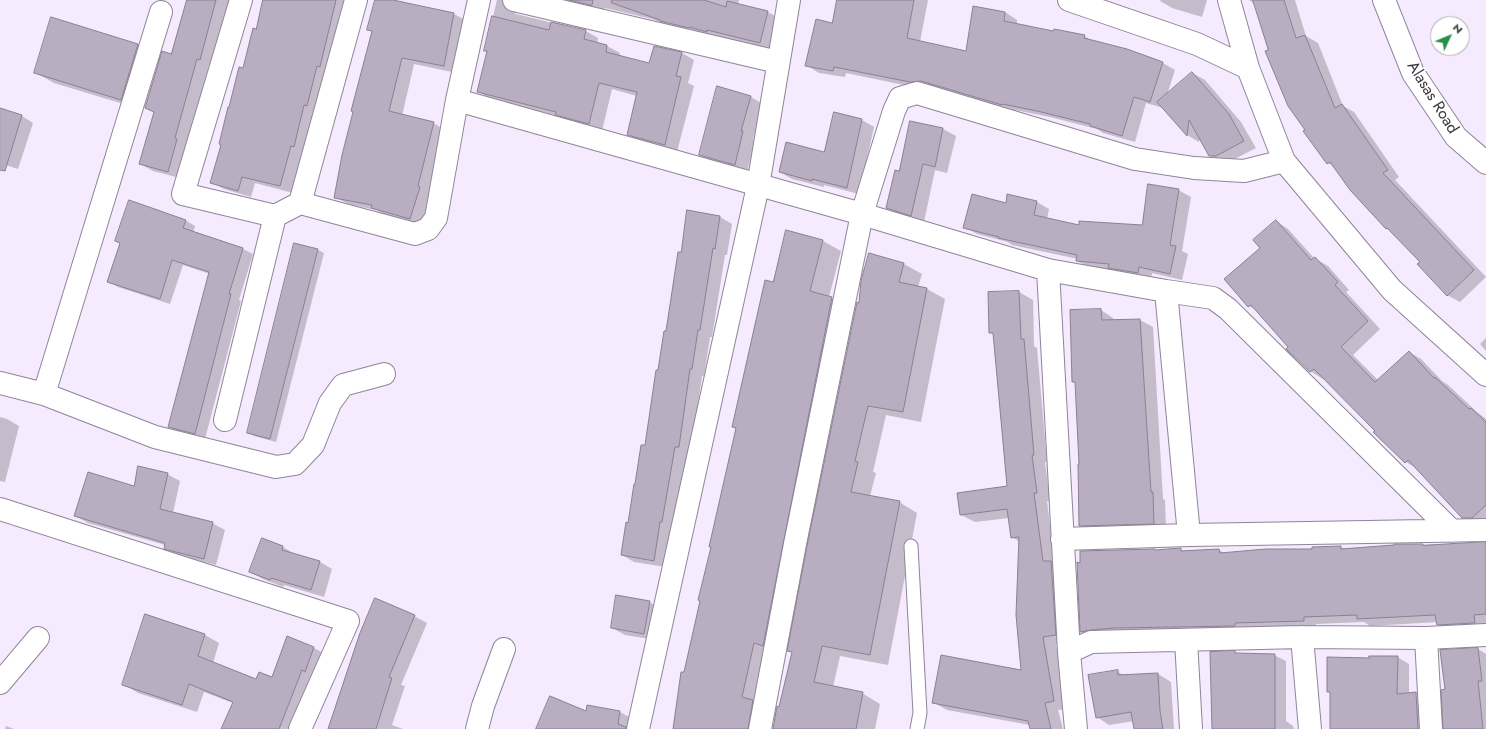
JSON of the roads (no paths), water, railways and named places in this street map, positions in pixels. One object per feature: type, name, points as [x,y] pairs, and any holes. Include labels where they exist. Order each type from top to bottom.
[{"type":"street","points":[[240,0],[183,194],[275,216],[300,203],[415,234],[428,229],[436,218],[457,100],[479,0]]},
{"type":"street","points":[[300,203],[356,0]]},
{"type":"street","points":[[514,0],[778,62]]},
{"type":"street","points":[[638,729],[758,186],[789,0]]},
{"type":"street","points":[[1069,0],[1197,44],[1248,68]]},
{"type":"street","points":[[1229,0],[1248,68],[1284,162],[1392,290],[1486,375]]},
{"type":"street","name":"Alasas Road","points":[[1384,0],[1413,74],[1456,137],[1486,163]]},
{"type":"street","points":[[44,394],[161,12]]},
{"type":"street","points":[[760,729],[795,544],[862,214],[894,111],[900,98],[917,93],[1135,159],[1194,168],[1244,171],[1284,162]]},
{"type":"street","points":[[457,100],[758,186],[862,214],[1048,270],[1213,298],[1228,309],[1452,530]]},
{"type":"street","points":[[225,420],[275,216]]},
{"type":"street","points":[[1048,270],[1062,539],[1069,652],[1076,729]]},
{"type":"street","points":[[1166,291],[1189,535]]},
{"type":"street","points":[[0,383],[44,394],[155,437],[276,467],[295,464],[313,445],[330,402],[343,385],[384,374]]},
{"type":"street","points":[[0,509],[348,621],[300,729]]},
{"type":"street","points":[[1062,539],[1189,535],[1486,530]]},
{"type":"street","points":[[1069,652],[1091,642],[1302,637],[1426,638],[1486,635]]},
{"type":"street","points":[[1302,637],[1310,729]]},
{"type":"street","points":[[0,683],[38,638]]},
{"type":"street","points":[[1426,638],[1431,729]]},
{"type":"street","points":[[1186,640],[1191,729]]},
{"type":"street","points":[[477,729],[504,648]]},
{"type":"lane","points":[[911,546],[920,713],[917,729]]}]
